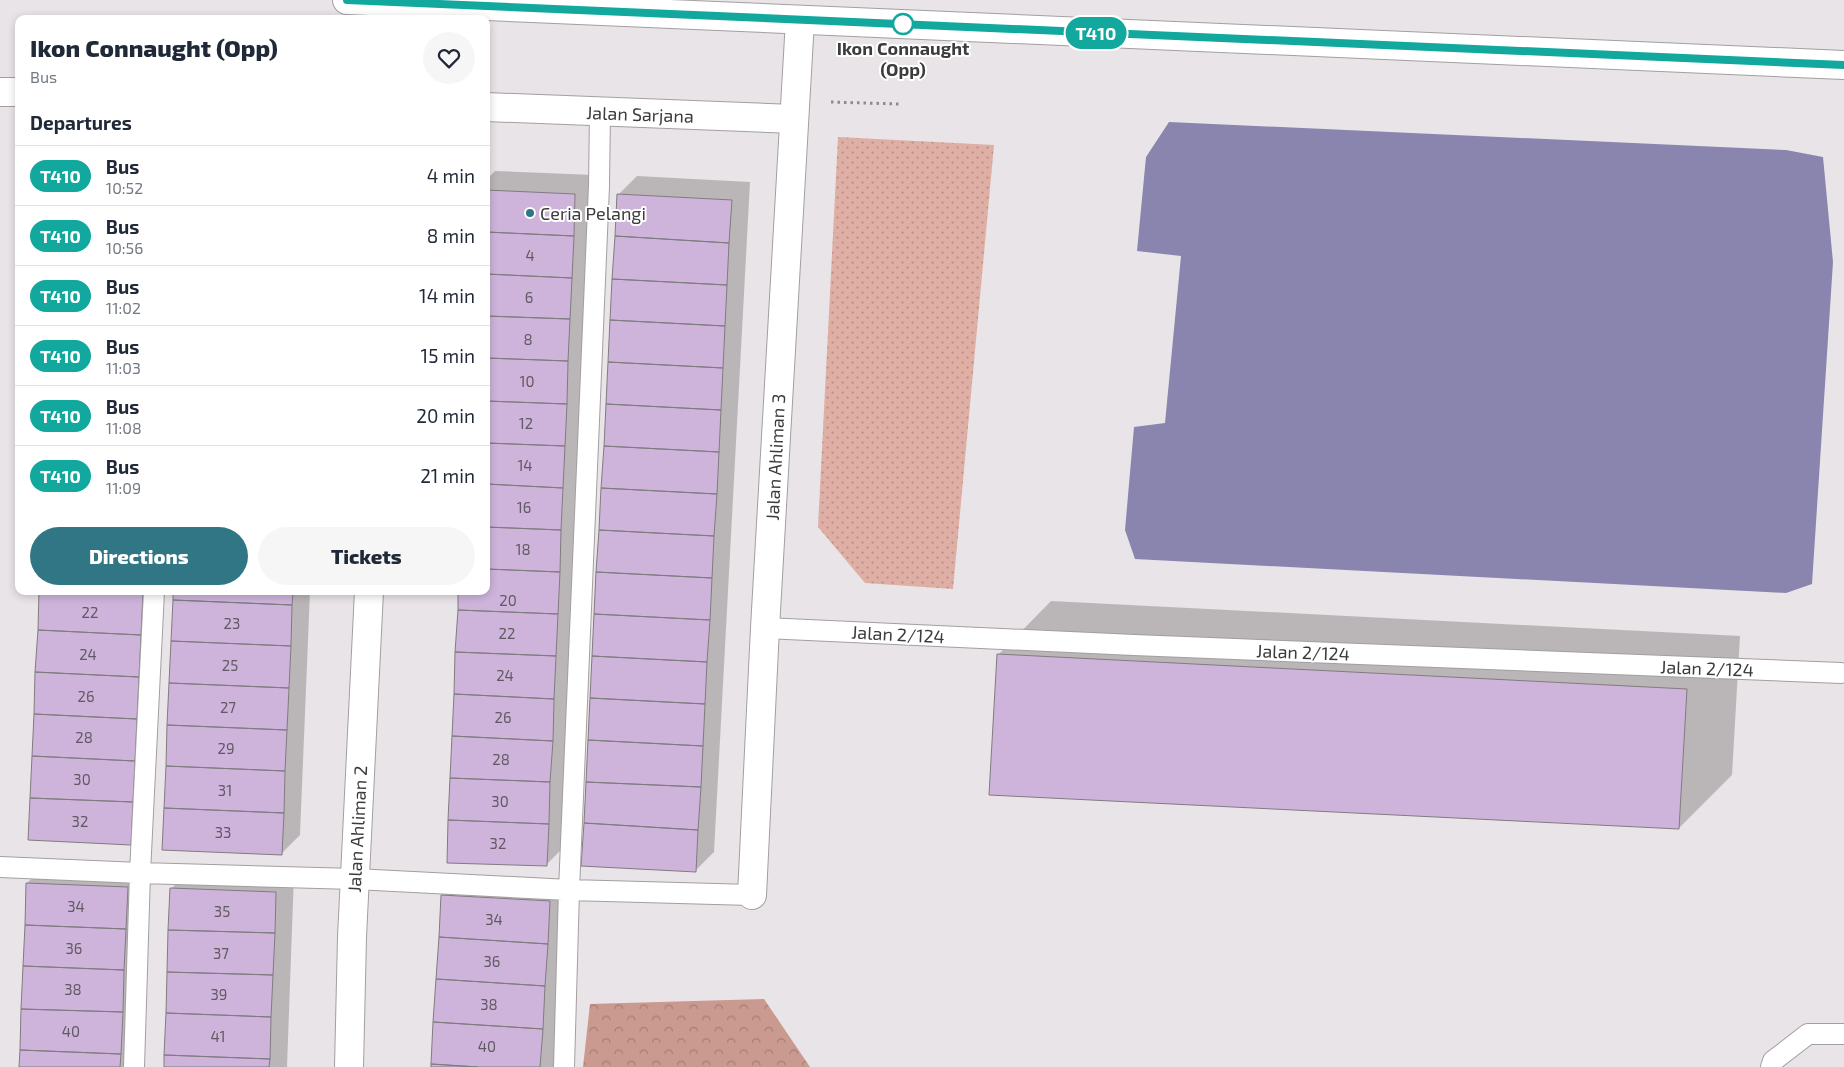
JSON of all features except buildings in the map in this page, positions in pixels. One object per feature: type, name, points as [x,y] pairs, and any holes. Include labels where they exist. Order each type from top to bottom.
[{"type":"main road","points":[[347,0],[1844,65]]},
{"type":"main road","name":"Jalan Ahliman 3","points":[[752,895],[765,628],[800,20]]},
{"type":"main road","points":[[0,92],[15,92]]},
{"type":"main road","name":"Jalan Sarjana","points":[[490,108],[600,112],[795,110]]},
{"type":"main road","name":"Jalan Ahliman 2","points":[[349,1067],[355,879],[369,595]]},
{"type":"lane","points":[[564,1067],[569,890],[598,206],[600,112]]},
{"type":"lane","points":[[134,1067],[140,873],[154,595]]},
{"type":"lane","name":"Jalan 2/124","points":[[765,628],[1144,646],[1841,673]]},
{"type":"lane","points":[[0,867],[355,879],[569,890],[752,895]]},
{"type":"lane","points":[[1771,1067],[1773,1061],[1808,1034],[1844,1034]]},
{"type":"path","points":[[795,110],[899,104]]},
{"type":"green space","points":[[764,999],[810,1067],[583,1067],[590,1004]]},
{"type":"shaded area","points":[[1169,122],[1786,150],[1823,157],[1833,262],[1812,584],[1786,593],[1135,559],[1125,530],[1134,427],[1165,423],[1181,256],[1137,251],[1146,157]]},
{"type":"shaded area","points":[[838,137],[994,145],[953,589],[865,583],[818,527]]},
{"type":"bus line","name":"T410","points":[[347,0],[1844,65]]},
{"type":"place","name":"Ikon Connaught (Opp)","points":[[903,24]]},
{"type":"place","name":"Ceria Pelangi","points":[[530,213]]}]
